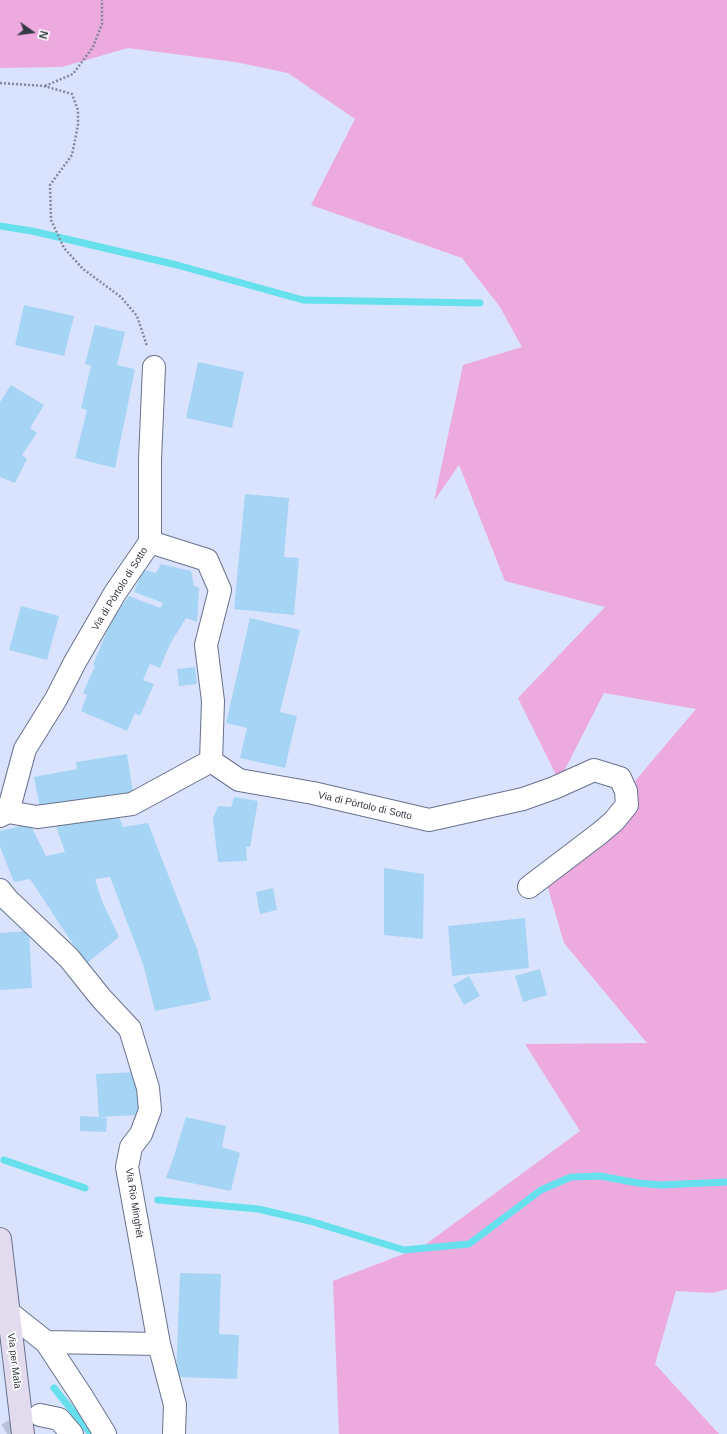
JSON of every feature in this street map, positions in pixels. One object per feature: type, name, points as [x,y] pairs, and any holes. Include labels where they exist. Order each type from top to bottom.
[{"type":"main road","name":"Via per Mala","points":[[0,1240],[23,1434]]},
{"type":"street","points":[[150,542],[150,460],[154,367]]},
{"type":"street","name":"Via di Pòrtolo di Sotto","points":[[150,542],[207,560],[220,590],[206,645],[213,701],[211,761],[132,804],[37,817],[4,814],[26,749],[56,699],[75,662],[115,593],[150,542]]},
{"type":"street","name":"Via di Pòrtolo di Sotto","points":[[211,761],[240,780],[313,793],[429,820],[523,799],[554,788],[594,770],[620,778],[626,791],[627,805],[614,821],[529,887]]},
{"type":"street","name":"Via Rio Minghét","points":[[0,890],[8,900],[70,958],[100,998],[130,1029],[148,1088],[150,1110],[141,1134],[131,1147],[127,1167],[159,1344],[175,1405],[174,1434]]},
{"type":"street","points":[[8,1312],[46,1342],[105,1434]]},
{"type":"street","points":[[46,1342],[159,1344]]},
{"type":"street","points":[[40,1415],[59,1419],[72,1434]]},
{"type":"path","points":[[44,86],[73,74],[94,47],[102,24],[102,0]]},
{"type":"path","points":[[0,83],[44,86],[72,94],[78,110],[78,125],[72,155],[50,185],[51,220],[64,248],[83,269],[121,297],[137,316],[154,367]]},
{"type":"shaded area","points":[[0,0],[727,0],[727,1289],[713,1293],[676,1291],[655,1364],[719,1434],[339,1434],[333,1281],[422,1247],[580,1131],[525,1044],[647,1043],[564,943],[547,885],[696,709],[604,693],[559,781],[518,698],[605,607],[505,581],[459,465],[434,501],[463,365],[522,347],[500,307],[462,258],[311,205],[355,119],[288,73],[235,62],[128,48],[62,67],[0,68]]},
{"type":"building","points":[[24,305],[74,316],[64,356],[15,345]]},
{"type":"building","points":[[95,325],[125,332],[117,365],[135,369],[115,468],[75,458],[87,410],[81,408],[91,366],[85,364]]},
{"type":"building","points":[[198,362],[244,372],[232,428],[186,418]]},
{"type":"building","points":[[11,385],[44,405],[30,428],[37,433],[22,455],[27,459],[15,483],[0,477],[0,402]]},
{"type":"building","points":[[245,494],[289,498],[284,557],[299,558],[294,615],[234,609]]},
{"type":"building","points":[[161,564],[191,571],[194,586],[199,588],[197,622],[186,618],[170,644],[160,668],[150,664],[143,680],[154,684],[140,716],[135,713],[127,731],[81,711],[87,695],[83,693],[95,666],[93,665],[112,619],[129,596],[160,608],[163,603],[134,592],[143,570],[156,573]]},
{"type":"building","points":[[21,606],[59,616],[47,660],[9,650]]},
{"type":"building","points":[[250,618],[300,630],[280,712],[297,716],[285,768],[240,758],[247,728],[226,723]]},
{"type":"building","points":[[195,667],[197,684],[179,686],[177,669]]},
{"type":"building","points":[[127,754],[133,793],[40,808],[34,777],[77,769],[76,762]]},
{"type":"building","points":[[234,797],[258,801],[250,847],[246,847],[247,861],[218,862],[213,819],[218,806],[231,807]]},
{"type":"building","points":[[118,815],[123,827],[148,823],[197,949],[211,1000],[155,1011],[143,964],[110,877],[95,879],[102,901],[119,937],[86,964],[30,879],[14,882],[0,847],[0,831],[30,824],[46,856],[65,852],[56,826]]},
{"type":"building","points":[[384,868],[424,874],[423,939],[384,935]]},
{"type":"building","points":[[273,888],[277,910],[260,914],[256,892]]},
{"type":"building","points":[[525,918],[529,968],[452,976],[448,926]]},
{"type":"building","points":[[29,931],[32,988],[0,990],[0,933]]},
{"type":"building","points":[[540,969],[547,995],[523,1002],[515,976]]},
{"type":"building","points":[[469,976],[480,996],[464,1005],[453,985]]},
{"type":"building","points":[[136,1072],[139,1115],[99,1117],[96,1074]]},
{"type":"building","points":[[80,1116],[107,1118],[106,1132],[80,1131]]},
{"type":"building","points":[[186,1117],[226,1126],[222,1147],[240,1153],[231,1191],[166,1178]]},
{"type":"building","points":[[180,1273],[221,1274],[219,1334],[239,1335],[237,1379],[176,1377]]},
{"type":"waterway","points":[[0,226],[32,231],[177,265],[303,300],[480,303]]},
{"type":"waterway","points":[[4,1160],[85,1188]]},
{"type":"waterway","points":[[158,1200],[258,1209],[310,1221],[404,1250],[469,1244],[541,1190],[571,1177],[600,1176],[638,1183],[661,1185],[727,1182]]},
{"type":"waterway","points":[[54,1388],[91,1434]]},
{"type":"tunnel","points":[[7,1434],[37,1417]]}]
